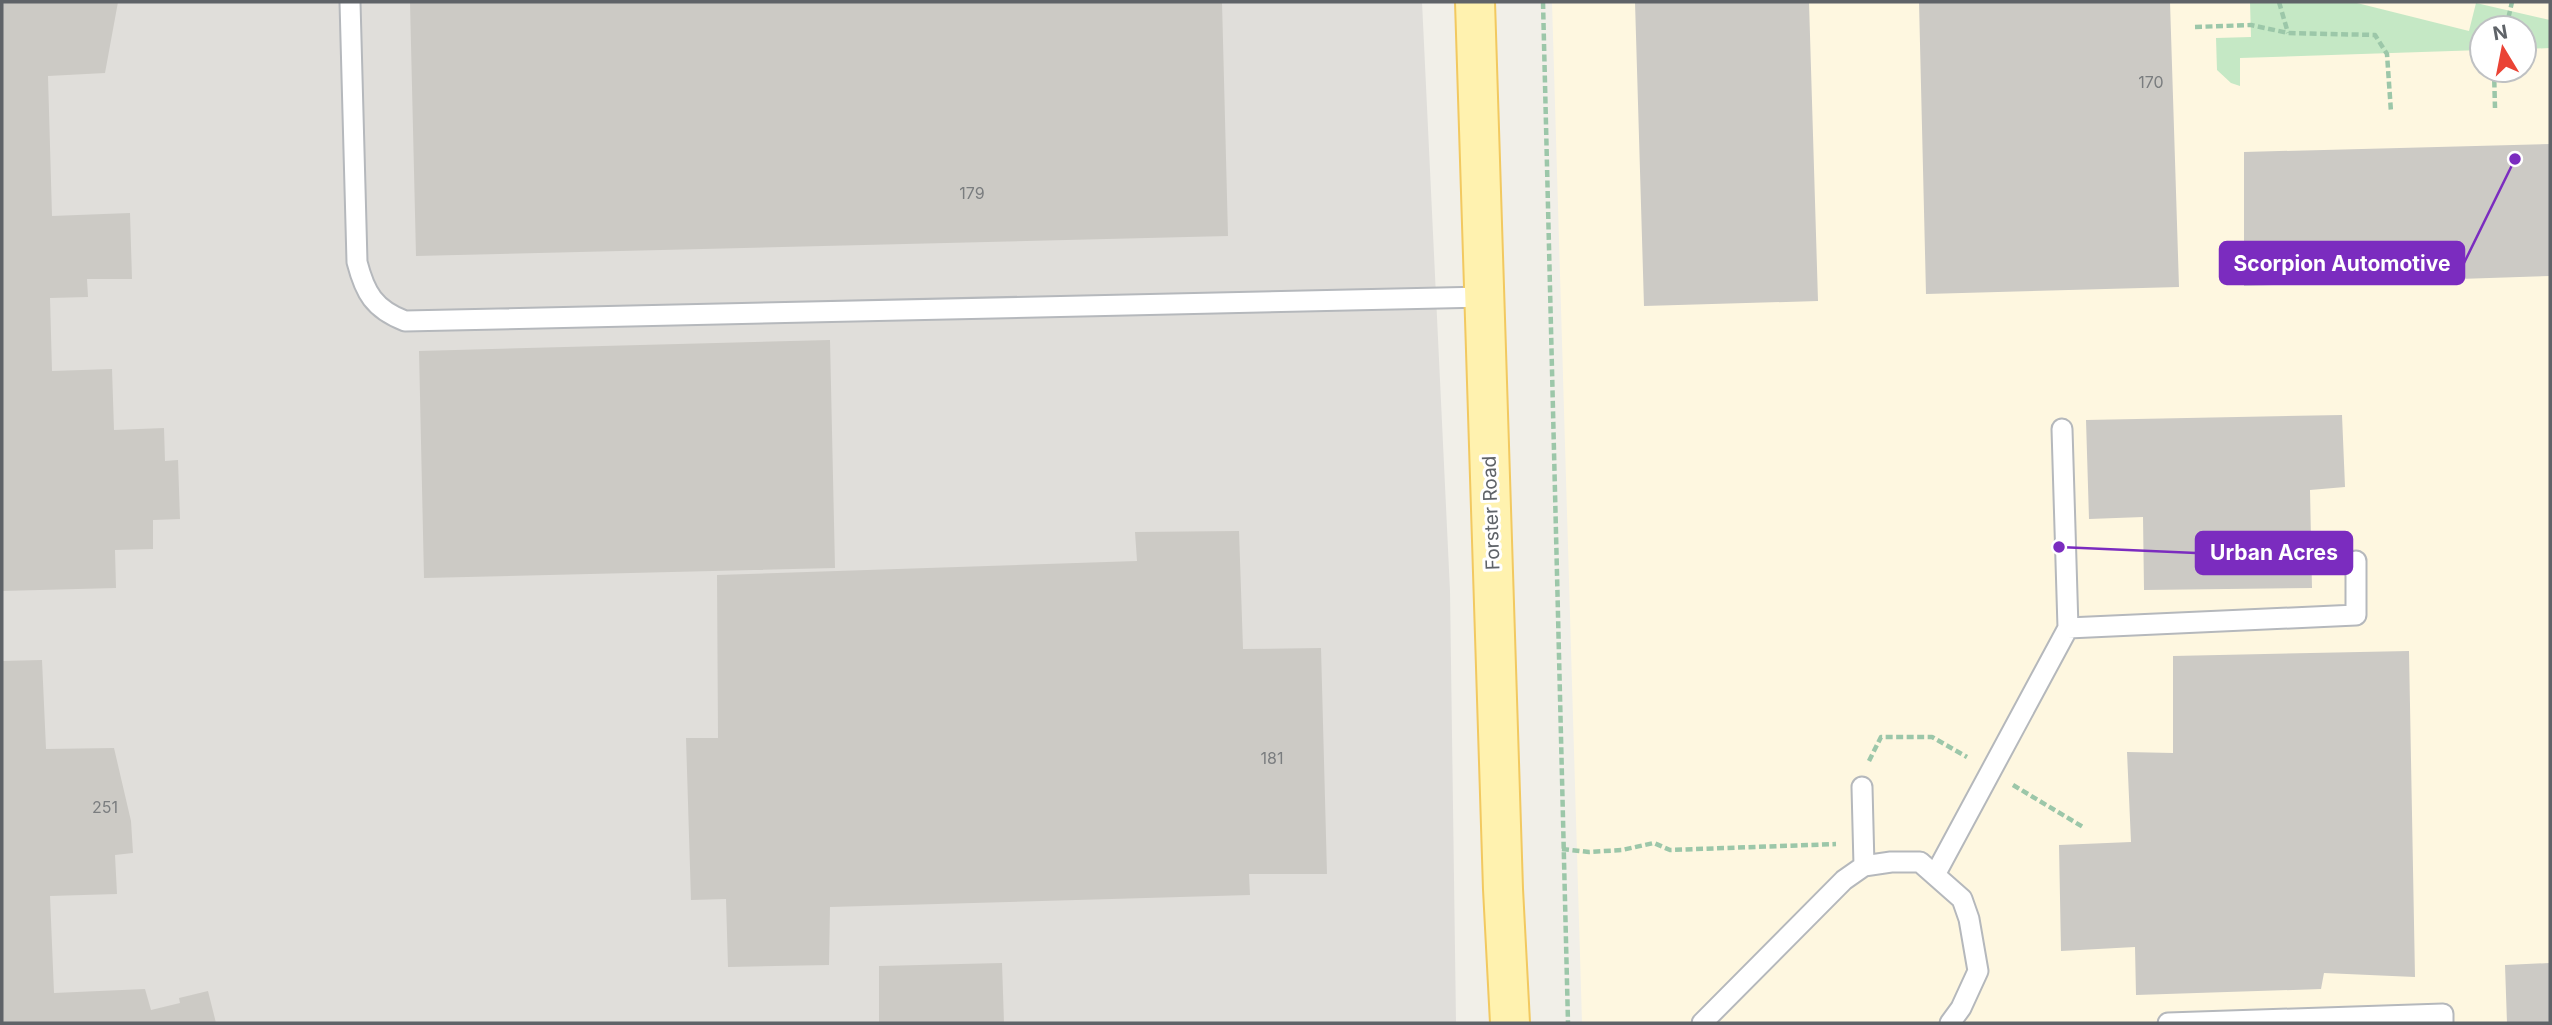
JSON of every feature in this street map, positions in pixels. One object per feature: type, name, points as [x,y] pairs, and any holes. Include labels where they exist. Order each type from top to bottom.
[{"type":"main road","name":"Forster Road","points":[[1475,2],[1503,890],[1510,1023]]},
{"type":"lane","points":[[350,2],[357,262],[362,282],[372,300],[388,314],[405,321],[1485,297]]},
{"type":"lane","points":[[1936,873],[2068,628],[2062,429]]},
{"type":"lane","points":[[2068,628],[2356,615],[2356,561]]},
{"type":"lane","points":[[1862,787],[1864,866]]},
{"type":"lane","points":[[1702,1023],[1844,880],[1864,866],[1920,862],[1936,873],[1962,899],[1969,919],[1978,971],[1961,1008],[1950,1023]]},
{"type":"lane","points":[[2168,1023],[2443,1013],[2443,1023]]},
{"type":"path","points":[[1543,2],[1568,1023]]},
{"type":"path","points":[[2279,2],[2288,33]]},
{"type":"path","points":[[2195,27],[2251,25],[2288,33],[2375,35],[2387,54],[2391,112]]},
{"type":"path","points":[[2494,84],[2495,108]]},
{"type":"shaded area","points":[[2,2],[1422,2],[1450,591],[1456,1023],[2,1023]]},
{"type":"shaded area","points":[[1552,2],[2550,2],[2550,1023],[1582,1023]]},
{"type":"green space","points":[[2250,2],[2353,2],[2468,31],[2468,50],[2240,58],[2240,86],[2231,83],[2217,70],[2216,38],[2251,37]]},
{"type":"green space","points":[[2476,3],[2524,14],[2473,14]]},
{"type":"green space","points":[[2538,17],[2550,20],[2550,48],[2538,48]]},
{"type":"building","points":[[2,2],[118,2],[105,73],[48,76],[52,216],[130,213],[132,279],[87,279],[88,297],[50,298],[52,371],[112,369],[114,430],[164,428],[165,461],[178,460],[180,519],[153,520],[153,549],[115,550],[116,588],[2,591]]},
{"type":"building","points":[[410,2],[1222,2],[1228,236],[416,256]]},
{"type":"building","points":[[1635,2],[1809,2],[1818,301],[1644,306]]},
{"type":"building","points":[[1919,2],[2170,2],[2179,287],[1926,294]]},
{"type":"building","points":[[2550,144],[2550,276],[2244,286],[2244,152]]},
{"type":"building","points":[[830,340],[835,568],[424,578],[419,351]]},
{"type":"building","points":[[2342,415],[2345,487],[2310,490],[2312,588],[2144,590],[2143,517],[2089,519],[2086,420]]},
{"type":"building","points":[[1239,531],[1243,649],[1321,648],[1327,874],[1249,874],[1250,895],[830,907],[829,965],[728,967],[726,899],[691,900],[686,738],[718,738],[717,575],[1137,561],[1135,532]]},
{"type":"building","points":[[2409,651],[2415,977],[2324,973],[2321,989],[2136,995],[2135,947],[2061,951],[2059,845],[2131,842],[2127,752],[2173,753],[2173,656]]},
{"type":"building","points":[[42,660],[46,749],[114,748],[131,821],[133,853],[115,855],[117,894],[50,896],[54,993],[145,989],[151,1010],[180,1003],[179,998],[208,991],[216,1023],[2,1023],[2,661]]},
{"type":"building","points":[[1002,963],[1004,1023],[879,1023],[879,966]]},
{"type":"building","points":[[2550,963],[2550,1023],[2507,1023],[2505,965]]},
{"type":"place","name":"Scorpion Automotive","points":[[2515,159]]},
{"type":"place","name":"Urban Acres","points":[[2059,547]]}]
